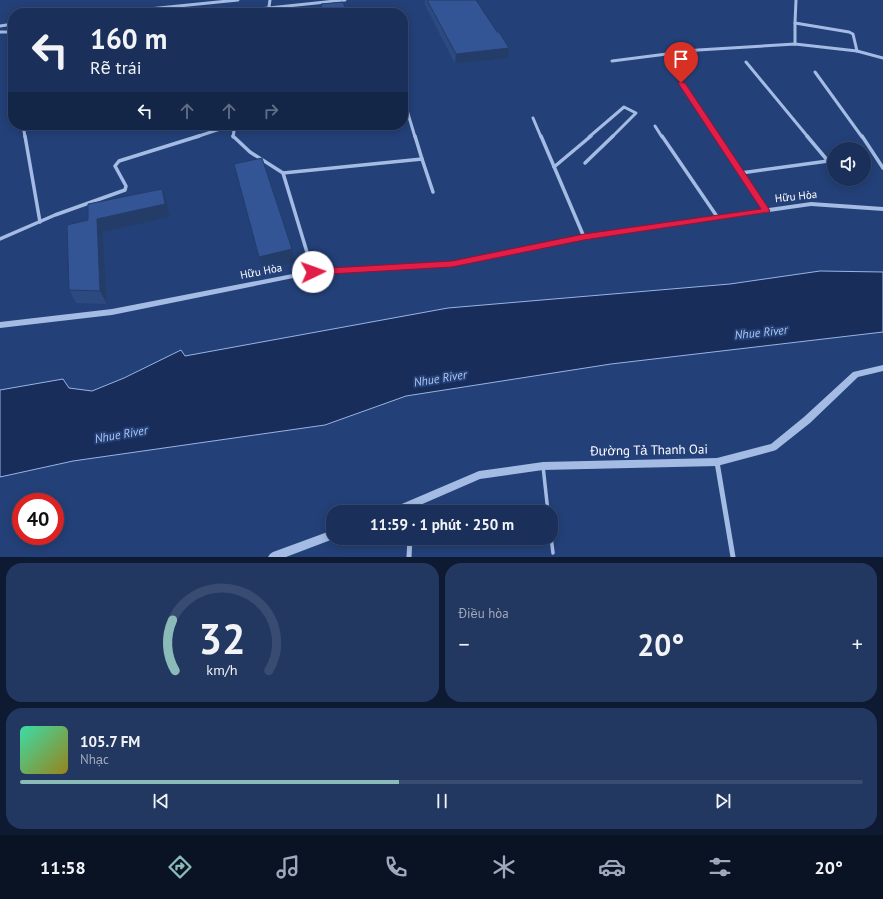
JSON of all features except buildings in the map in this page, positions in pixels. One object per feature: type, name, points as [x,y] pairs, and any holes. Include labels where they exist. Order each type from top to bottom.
[{"type":"street","points":[[159,8],[238,0]]},
{"type":"street","points":[[270,0],[269,8],[345,0]]},
{"type":"street","points":[[795,44],[796,0]]},
{"type":"street","points":[[795,23],[849,32],[853,34],[857,51]]},
{"type":"street","points":[[612,61],[698,50],[795,44],[857,51],[883,58]]},
{"type":"street","points":[[741,173],[828,161],[746,62]]},
{"type":"street","points":[[815,72],[858,130],[883,168]]},
{"type":"street","points":[[681,83],[766,211]]},
{"type":"street","points":[[554,167],[624,107],[636,113],[585,163]]},
{"type":"street","points":[[408,113],[433,192]]},
{"type":"street","points":[[533,118],[584,237]]},
{"type":"street","points":[[655,126],[718,218]]},
{"type":"street","points":[[24,130],[40,222]]},
{"type":"street","points":[[0,239],[81,204],[126,190],[126,186],[115,166],[119,161],[216,130]]},
{"type":"street","points":[[234,130],[233,137],[250,152],[283,173],[422,159]]},
{"type":"street","points":[[283,173],[313,272]]},
{"type":"street","name":"Hữu Hòa","points":[[0,325],[112,312],[313,272],[452,264],[584,237],[811,204],[883,209]]},
{"type":"street","name":"Đường Tả Thanh Oai","points":[[419,505],[478,475],[543,466],[717,462],[773,447],[807,420],[856,374],[883,368]]},
{"type":"street","points":[[717,462],[733,557]]},
{"type":"street","points":[[273,557],[326,537]]},
{"type":"street","points":[[410,545],[410,557]]},
{"type":"lane","points":[[543,466],[547,505]]},
{"type":"lane","points":[[552,545],[553,553]]},
{"type":"water","name":"Nhue River","points":[[820,271],[883,272],[883,332],[611,364],[406,396],[325,425],[73,461],[0,477],[0,390],[63,379],[69,388],[92,391],[124,378],[181,350],[185,356],[448,308],[730,284]]},
{"type":"route","points":[[313,272],[452,264],[584,237],[766,211],[681,83]]}]
